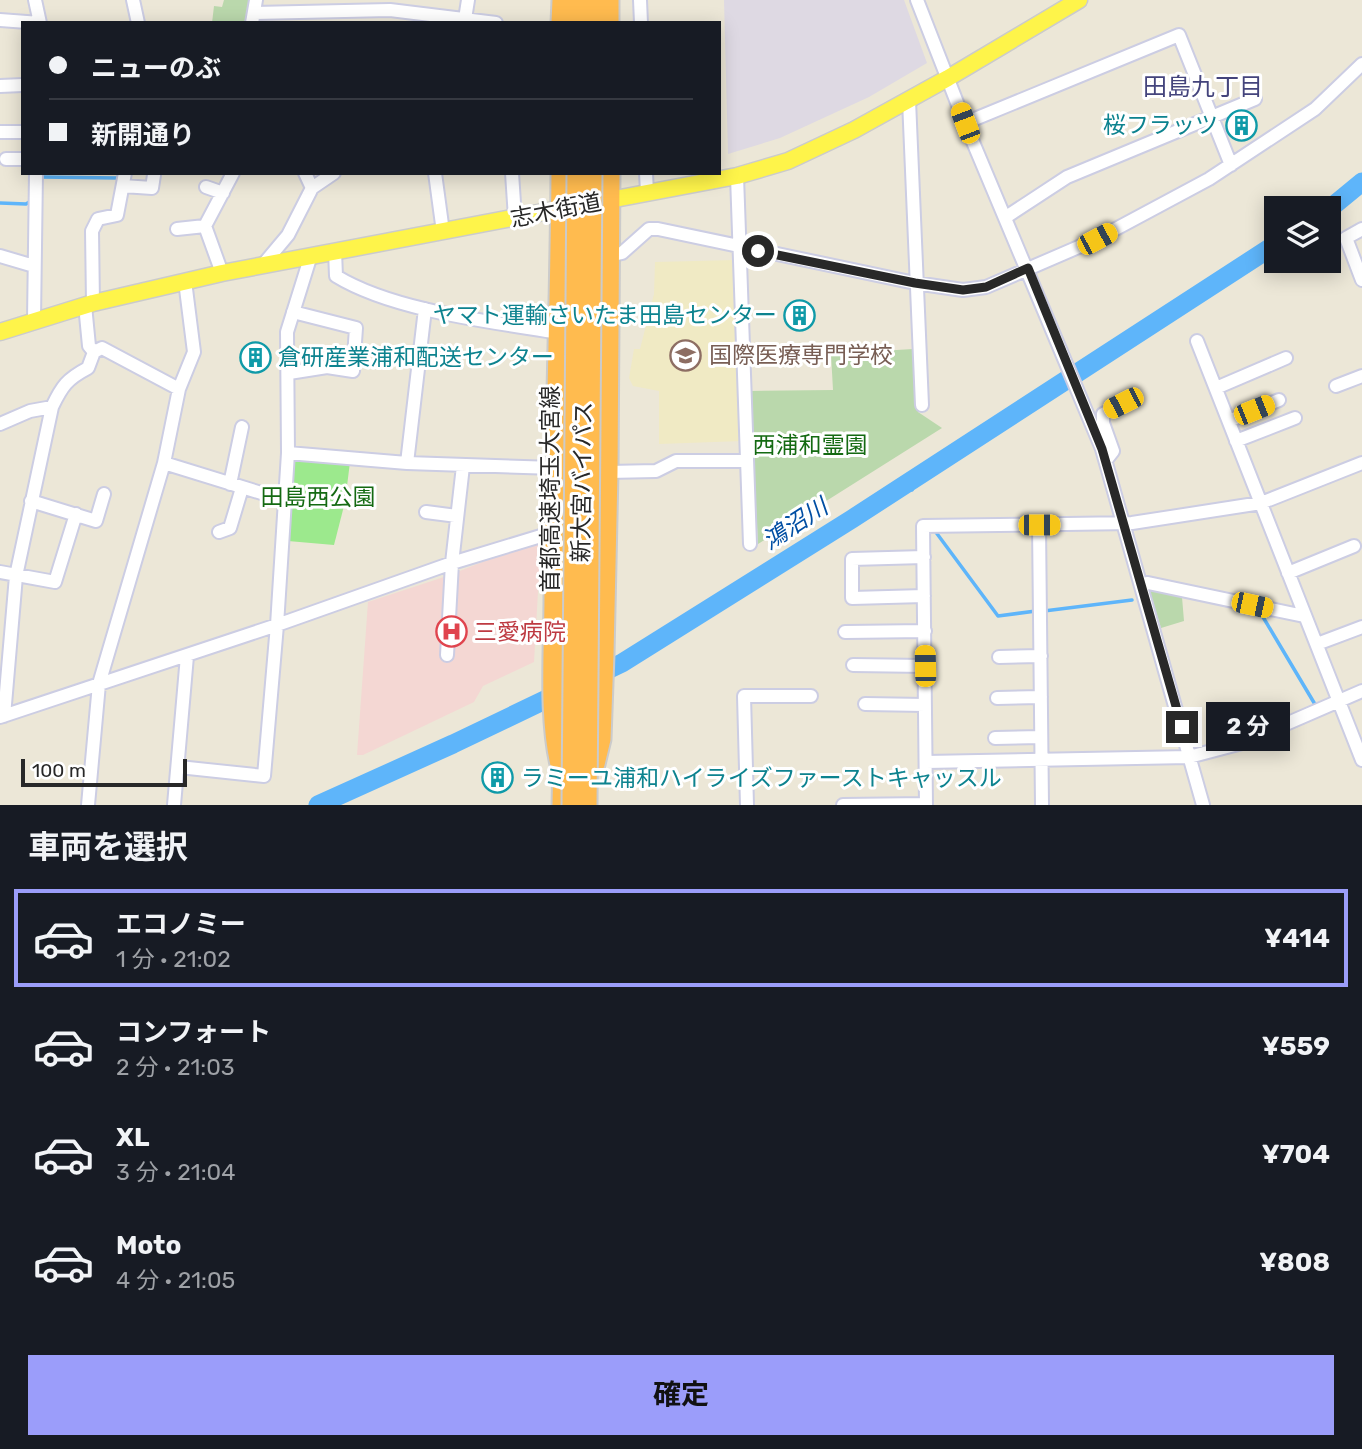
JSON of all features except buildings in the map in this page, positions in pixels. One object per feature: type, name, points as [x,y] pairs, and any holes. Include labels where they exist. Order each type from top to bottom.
[{"type":"highway","points":[[561,21],[562,0]]},
{"type":"highway","points":[[576,0],[576,21]]},
{"type":"highway","points":[[596,0],[596,21]]},
{"type":"highway","points":[[609,0],[609,21]]},
{"type":"highway","name":"新大宮バイパス","points":[[561,175],[554,532],[561,673]]},
{"type":"highway","name":"首都高速埼玉大宮線","points":[[572,805],[577,175]]},
{"type":"highway","name":"首都高速埼玉大宮線","points":[[587,805],[592,175]]},
{"type":"highway","name":"新大宮バイパス","points":[[595,805],[595,764],[601,739],[597,701],[602,251],[610,200],[610,175]]},
{"type":"highway","name":"新大宮バイパス","points":[[562,805],[562,772],[556,749],[561,719],[572,248]]},
{"type":"highway","name":"新大宮バイパス","points":[[598,657],[608,471],[602,251]]},
{"type":"main road","name":"志木街道","points":[[0,332],[89,304],[222,273],[737,176],[799,156],[854,130],[1079,0]]},
{"type":"street","points":[[35,0],[40,21]]},
{"type":"street","points":[[133,0],[138,21]]},
{"type":"street","points":[[465,19],[468,0]]},
{"type":"street","points":[[640,0],[641,21]]},
{"type":"street","points":[[917,0],[965,123],[1028,268],[1106,460],[1201,805]]},
{"type":"street","points":[[254,12],[377,5],[420,18],[480,21]]},
{"type":"street","points":[[0,20],[21,22]]},
{"type":"street","points":[[965,123],[1179,35],[1231,165]]},
{"type":"street","points":[[602,251],[622,253],[649,229],[658,229],[915,283],[963,290],[986,287],[1097,239],[1231,165],[1315,109],[1362,64]]},
{"type":"street","points":[[0,86],[21,85]]},
{"type":"street","points":[[1006,217],[1067,177],[1255,99]]},
{"type":"street","points":[[909,100],[922,405]]},
{"type":"street","points":[[0,132],[21,132]]},
{"type":"street","points":[[6,159],[21,159]]},
{"type":"street","points":[[34,320],[36,175]]},
{"type":"street","points":[[94,352],[89,346],[92,230],[98,219],[117,215],[124,180],[152,188],[154,175]]},
{"type":"street","points":[[222,273],[205,226],[232,175]]},
{"type":"street","points":[[306,175],[312,188]]},
{"type":"street","points":[[262,266],[288,235],[312,188],[331,175]]},
{"type":"street","points":[[435,175],[443,232]]},
{"type":"street","points":[[512,175],[515,218]]},
{"type":"street","points":[[646,175],[647,192]]},
{"type":"street","points":[[737,176],[750,544]]},
{"type":"street","points":[[206,187],[223,193]]},
{"type":"street","points":[[177,229],[205,226]]},
{"type":"street","points":[[1361,277],[1346,238],[1362,229]]},
{"type":"street","points":[[335,251],[336,276],[353,286],[425,309],[559,333]]},
{"type":"street","points":[[179,767],[264,776],[288,453],[287,332],[311,255]]},
{"type":"street","points":[[0,256],[34,266]]},
{"type":"street","points":[[88,805],[99,684],[164,463],[180,389],[194,352],[185,281]]},
{"type":"street","points":[[407,463],[425,309]]},
{"type":"street","points":[[289,373],[327,367],[354,371],[356,328],[293,312]]},
{"type":"street","points":[[1197,341],[1362,760]]},
{"type":"street","points":[[180,389],[102,348],[94,352],[88,368],[71,377],[61,389],[52,407],[16,576],[2,716],[187,656],[452,563],[554,532]]},
{"type":"street","points":[[1216,388],[1286,358]]},
{"type":"street","points":[[1336,386],[1362,376]]},
{"type":"street","points":[[1106,460],[1112,451],[1103,423],[1103,414],[1133,399]]},
{"type":"street","points":[[1228,421],[1279,400]]},
{"type":"street","points":[[0,424],[30,411],[52,407]]},
{"type":"street","points":[[1236,441],[1294,418]]},
{"type":"street","points":[[219,532],[230,528],[242,427]]},
{"type":"street","points":[[288,453],[407,463],[555,468]]},
{"type":"street","points":[[608,471],[656,471],[676,461],[747,461]]},
{"type":"street","points":[[164,463],[284,500]]},
{"type":"street","points":[[843,805],[926,804],[923,526],[1124,524],[1261,503],[1362,463]]},
{"type":"street","points":[[447,655],[452,563],[463,466]]},
{"type":"street","points":[[30,501],[96,521],[104,494]]},
{"type":"street","points":[[426,512],[457,516]]},
{"type":"street","points":[[0,572],[55,582],[76,514]]},
{"type":"street","points":[[1039,525],[1042,805]]},
{"type":"street","points":[[1288,573],[1354,546]]},
{"type":"street","points":[[924,557],[852,559],[852,598],[924,596]]},
{"type":"street","points":[[1142,584],[1149,583],[1304,616]]},
{"type":"street","points":[[1317,645],[1362,627]]},
{"type":"street","points":[[845,632],[925,631]]},
{"type":"street","points":[[174,805],[187,656]]},
{"type":"street","points":[[999,657],[1041,656]]},
{"type":"street","points":[[853,665],[925,666]]},
{"type":"street","points":[[926,762],[1189,757],[1242,743],[1362,691]]},
{"type":"street","points":[[747,805],[744,696],[811,696]]},
{"type":"street","points":[[997,698],[1041,697]]},
{"type":"street","points":[[865,704],[925,705]]},
{"type":"street","points":[[995,738],[1041,737]]},
{"type":"shaded area","points":[[724,0],[904,0],[927,63],[869,97],[780,138],[728,154]]},
{"type":"shaded area","name":"国際医療専門学校","points":[[735,260],[742,441],[659,444],[659,391],[633,386],[629,378],[634,349],[640,349],[654,294],[655,262]]},
{"type":"shaded area","name":"三愛病院","points":[[541,539],[534,662],[483,686],[474,702],[363,755],[357,755],[368,602],[447,576]]},
{"type":"green space","points":[[224,0],[251,0],[248,21],[212,21],[214,6],[222,7]]},
{"type":"green space","name":"西浦和霊園","points":[[913,349],[918,412],[942,428],[758,544],[750,391],[833,390],[831,354]]},
{"type":"green space","name":"田島西公園","points":[[296,457],[350,462],[345,502],[334,545],[288,541],[292,461]]},
{"type":"green space","points":[[1153,590],[1182,597],[1184,621],[1161,628],[1150,592]]},
{"type":"waterway","points":[[41,177],[118,178],[119,175]]},
{"type":"waterway","name":"鴻沼川","points":[[1341,199],[1362,182]]},
{"type":"waterway","points":[[0,203],[26,204],[31,201]]},
{"type":"waterway","name":"鴻沼川","points":[[318,805],[622,663],[852,519],[1264,252]]},
{"type":"waterway","points":[[909,483],[912,490]]},
{"type":"waterway","points":[[935,531],[998,616],[1036,611]]},
{"type":"waterway","points":[[1044,611],[1132,600]]},
{"type":"waterway","points":[[1260,612],[1316,706]]},
{"type":"place","name":"桜フラッツ","points":[[1241,125]]},
{"type":"place","name":"ヤマト運輸さいたま田島センター","points":[[800,315]]},
{"type":"place","name":"国際医療専門学校","points":[[686,355]]},
{"type":"place","name":"倉研産業浦和配送センター","points":[[255,357]]},
{"type":"place","name":"三愛病院","points":[[451,632]]},
{"type":"place","name":"ラミーユ浦和ハイライズファーストキャッスル","points":[[498,778]]},
{"type":"district","name":"田島九丁目","points":[[1203,87]]},
{"type":"route","points":[[758,251],[963,290],[986,287],[1028,268],[1102,449],[1182,727]]}]
